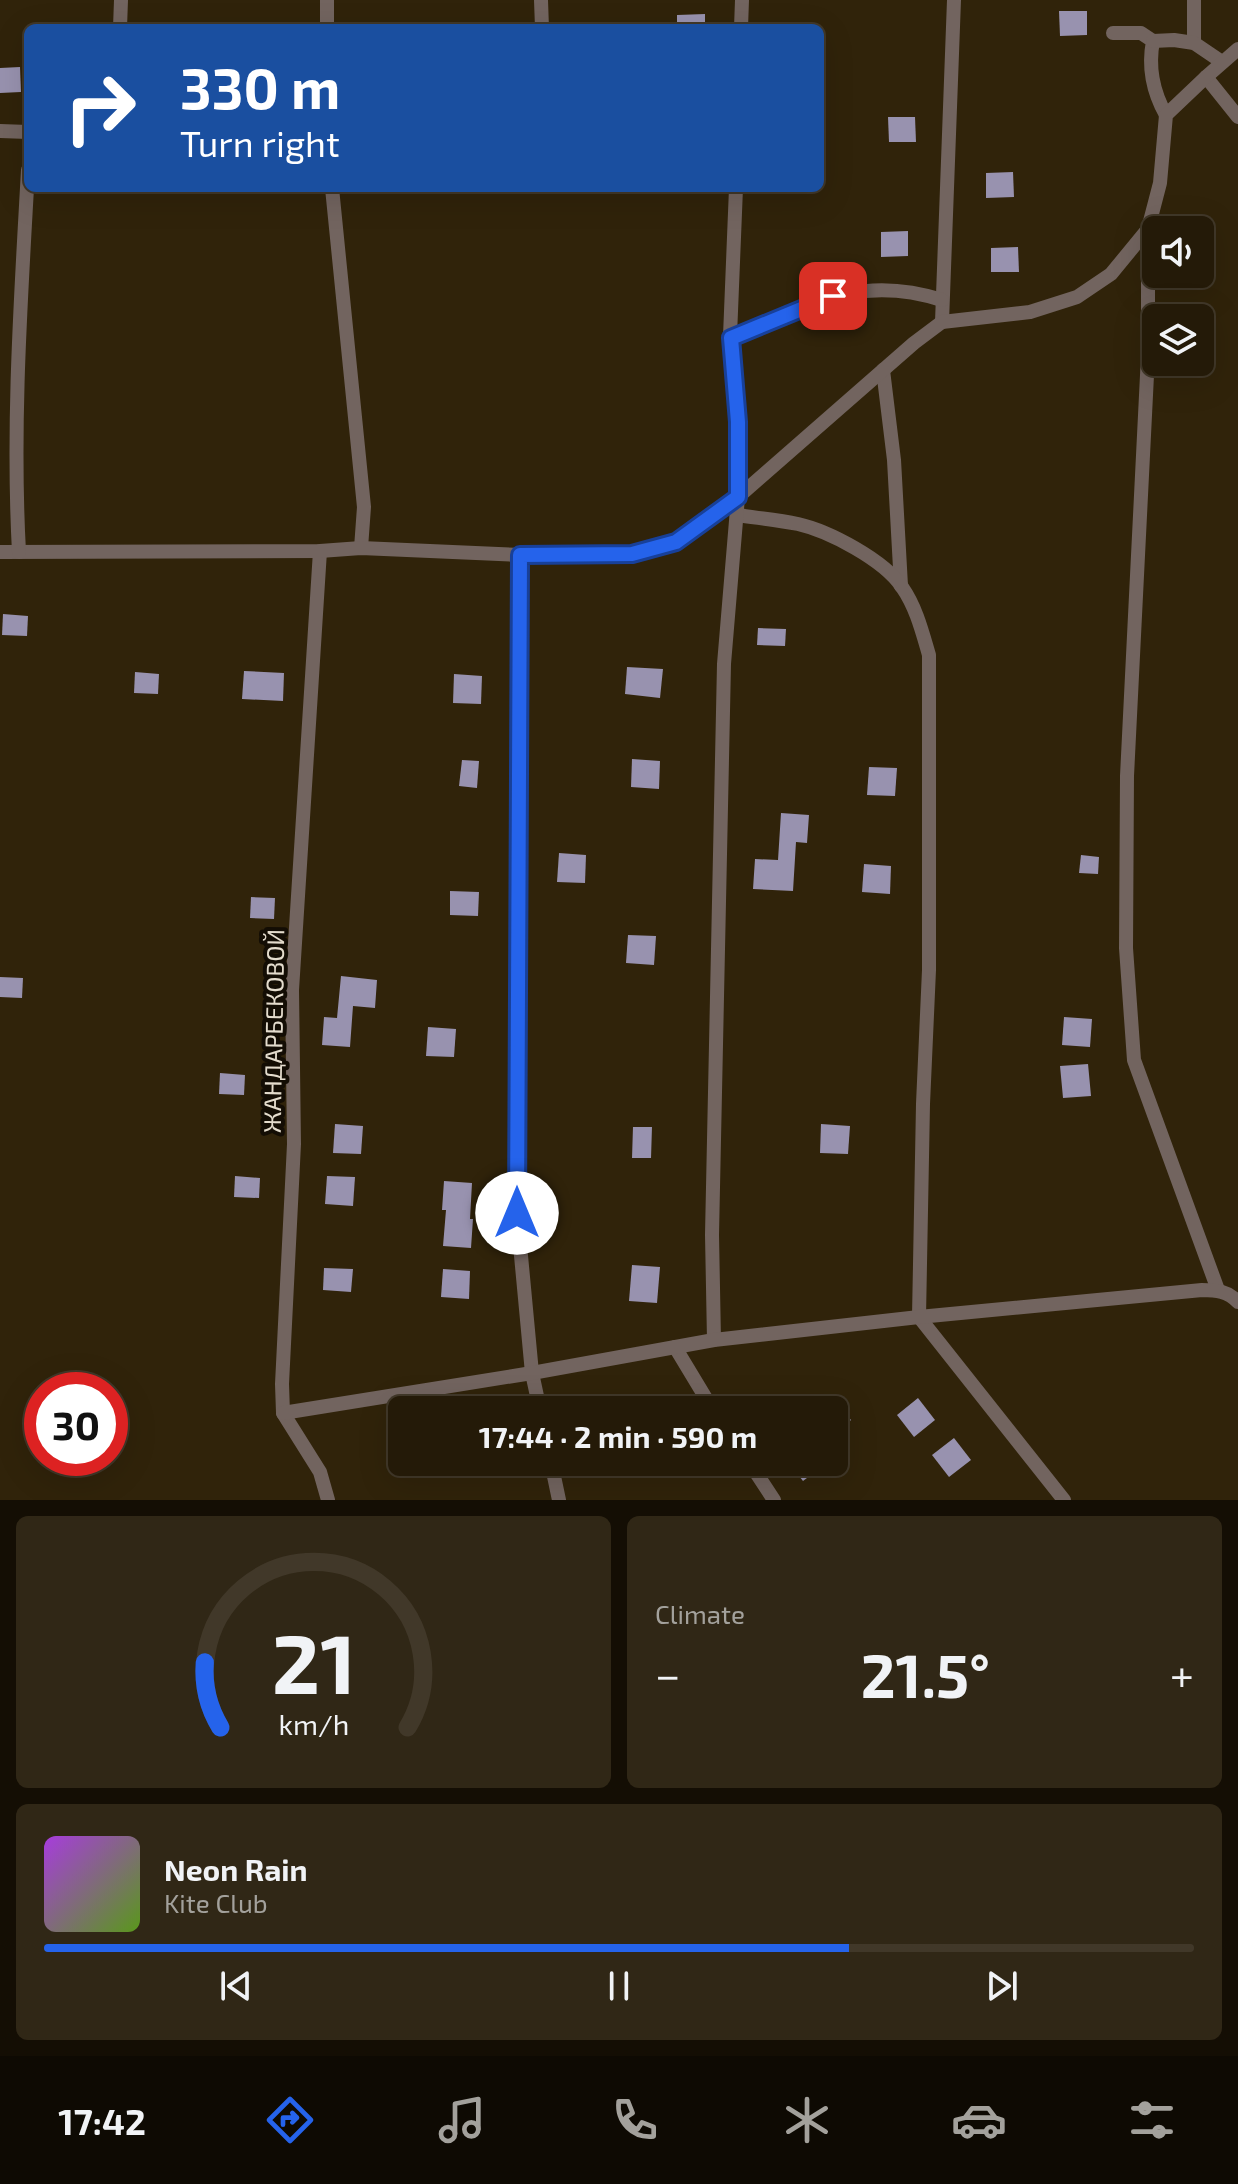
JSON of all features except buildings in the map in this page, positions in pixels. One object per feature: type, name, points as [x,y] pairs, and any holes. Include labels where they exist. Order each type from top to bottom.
[{"type":"street","points":[[120,24],[121,0]]},
{"type":"street","points":[[327,0],[327,24]]},
{"type":"street","points":[[541,0],[542,24]]},
{"type":"street","points":[[741,24],[742,0]]},
{"type":"street","points":[[942,322],[954,0]]},
{"type":"street","points":[[1194,0],[1194,43]]},
{"type":"street","points":[[1113,33],[1141,33],[1153,41],[1194,43],[1222,62]]},
{"type":"street","points":[[1151,216],[1160,183],[1166,115],[1157,99],[1153,78],[1150,59],[1153,41]]},
{"type":"street","points":[[1166,115],[1238,49]]},
{"type":"street","points":[[1206,77],[1238,117]]},
{"type":"street","points":[[0,131],[24,132]]},
{"type":"street","points":[[19,552],[16,493],[27,192]]},
{"type":"street","points":[[332,192],[364,507],[361,548]]},
{"type":"street","points":[[714,1340],[712,1219],[724,664],[738,497],[738,422],[731,338],[736,192]]},
{"type":"street","points":[[0,552],[320,551],[361,548],[520,555],[632,554],[676,542],[738,497],[942,322],[1030,312],[1077,297],[1111,274],[1142,236]]},
{"type":"street","points":[[1148,288],[1148,355],[1127,776],[1126,948],[1134,1060],[1218,1290]]},
{"type":"street","points":[[731,338],[833,296],[875,289],[917,292],[942,300]]},
{"type":"street","points":[[883,370],[894,460],[901,586]]},
{"type":"street","points":[[737,515],[801,524],[852,546],[891,573],[915,610],[929,655],[929,970],[919,1317],[1064,1500]]},
{"type":"street","name":"ЖАНДАРБЕКОВОЙ","points":[[283,1413],[294,1144],[292,990],[320,551]]},
{"type":"street","points":[[520,555],[517,1213],[532,1373],[537,1396]]},
{"type":"street","points":[[328,1500],[320,1472],[283,1413],[714,1340],[1202,1290],[1218,1290],[1238,1302]]},
{"type":"street","points":[[675,1347],[705,1396]]},
{"type":"street","points":[[554,1476],[559,1500]]},
{"type":"street","points":[[758,1476],[774,1500]]},
{"type":"route","points":[[517,1213],[520,555],[632,554],[676,542],[738,497],[738,422],[731,338],[833,296]]}]
